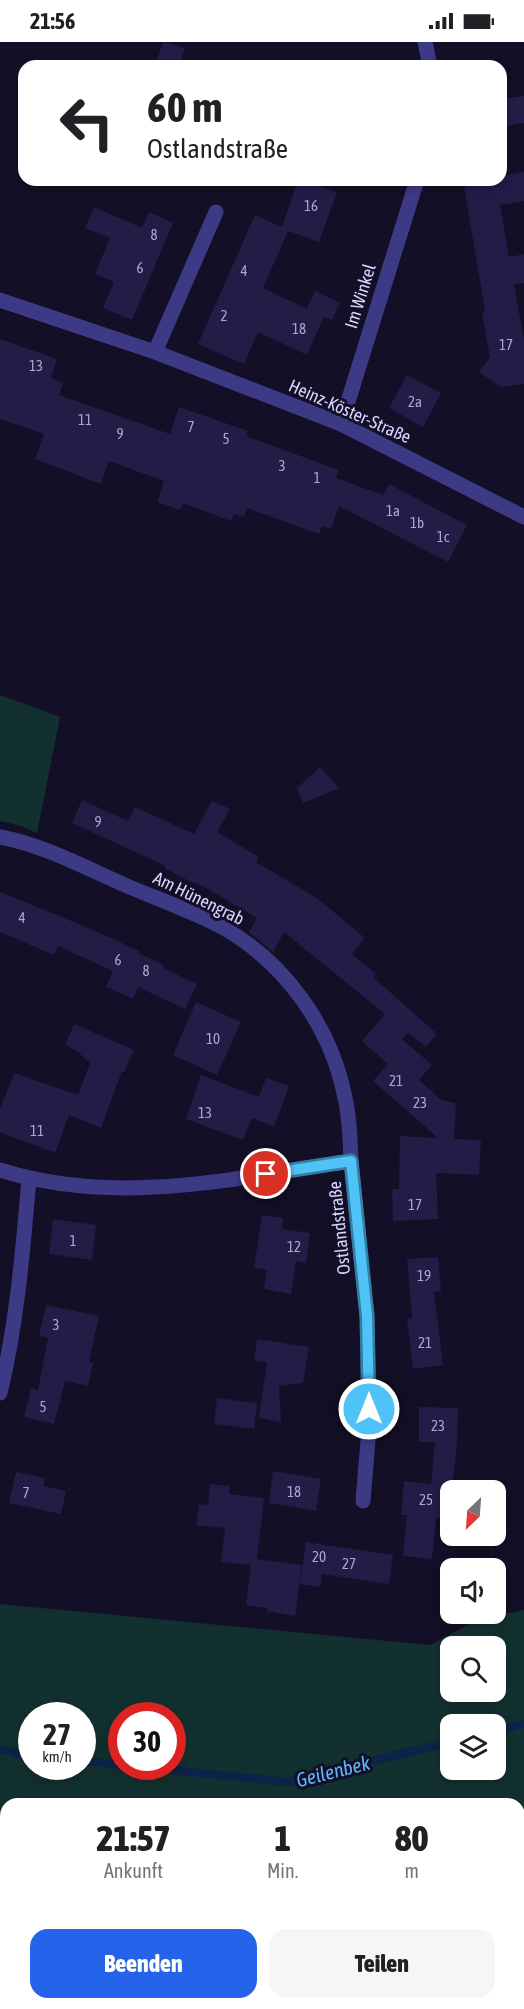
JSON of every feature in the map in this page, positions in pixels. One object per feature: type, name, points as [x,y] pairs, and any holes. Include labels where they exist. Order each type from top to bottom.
[{"type":"street","points":[[425,42],[429,60]]},
{"type":"street","name":"Im Winkel","points":[[341,424],[415,186]]},
{"type":"street","points":[[156,352],[216,212]]},
{"type":"street","name":"Heinz-Köster-Straße","points":[[0,300],[156,352],[341,424],[524,517]]},
{"type":"street","name":"Am Hünengrab","points":[[0,837],[36,846],[220,926],[262,956],[305,1002],[331,1051],[346,1100],[351,1161]]},
{"type":"street","name":"Ostlandstraße","points":[[0,1170],[29,1178],[119,1189],[171,1187],[351,1161],[367,1316],[369,1428],[363,1501]]},
{"type":"street","points":[[0,1394],[21,1274],[29,1178]]},
{"type":"green space","points":[[0,695],[60,717],[37,833],[0,821]]},
{"type":"green space","points":[[0,1604],[430,1645],[440,1640],[440,1702],[506,1702],[506,1636],[447,1636],[469,1624],[506,1624],[506,1614],[524,1610],[524,1798],[0,1798]]},
{"type":"building","points":[[163,42],[185,48],[181,60],[157,60]]},
{"type":"building","points":[[524,96],[524,123],[507,126],[507,98]]},
{"type":"building","points":[[524,172],[524,201],[500,205],[509,257],[524,254],[524,283],[514,284],[524,340],[524,384],[501,387],[479,372],[490,357],[482,312],[485,311],[464,186],[507,186],[507,175]]},
{"type":"building","points":[[296,186],[318,186],[337,192],[319,242],[288,231],[263,288],[307,309],[315,291],[340,303],[332,320],[324,317],[307,355],[258,332],[244,364],[198,344],[255,215],[282,227]]},
{"type":"building","points":[[94,207],[142,228],[149,212],[173,223],[132,320],[103,308],[114,282],[95,274],[110,238],[85,228]]},
{"type":"building","points":[[0,339],[57,359],[51,378],[63,383],[59,395],[170,434],[179,407],[248,431],[246,436],[339,470],[336,478],[383,495],[389,484],[467,525],[448,562],[339,506],[331,529],[322,526],[319,534],[247,508],[244,517],[234,514],[231,521],[183,503],[180,510],[157,502],[164,481],[109,461],[101,484],[35,459],[44,434],[0,419]]},
{"type":"building","points":[[407,375],[441,393],[423,427],[389,408]]},
{"type":"building","points":[[320,767],[339,788],[303,803],[297,788]]},
{"type":"building","points":[[82,800],[128,821],[135,807],[194,834],[212,801],[230,809],[217,832],[259,857],[256,862],[317,898],[365,938],[352,954],[376,974],[373,977],[437,1034],[426,1047],[408,1033],[402,1039],[432,1065],[419,1080],[441,1100],[456,1103],[454,1139],[481,1140],[479,1175],[436,1173],[438,1219],[393,1221],[392,1189],[399,1189],[400,1136],[438,1138],[373,1081],[388,1064],[362,1041],[385,1014],[284,932],[273,952],[249,932],[257,918],[203,886],[164,868],[166,866],[72,823]]},
{"type":"building","points":[[0,892],[139,951],[138,953],[164,965],[163,968],[197,984],[185,1009],[138,987],[133,999],[106,987],[113,971],[58,946],[54,955],[0,932]]},
{"type":"building","points":[[196,1002],[241,1022],[217,1075],[173,1055]]},
{"type":"building","points":[[74,1024],[134,1050],[124,1072],[122,1071],[101,1128],[69,1115],[55,1153],[0,1132],[0,1109],[14,1073],[78,1095],[90,1063],[78,1052],[65,1045]]},
{"type":"building","points":[[201,1075],[259,1097],[266,1078],[289,1086],[274,1127],[252,1118],[243,1140],[186,1119]]},
{"type":"building","points":[[262,1215],[283,1218],[282,1229],[310,1233],[306,1263],[296,1261],[291,1294],[264,1289],[267,1270],[254,1268]]},
{"type":"building","points":[[53,1219],[96,1225],[92,1260],[49,1254]]},
{"type":"building","points":[[438,1257],[441,1291],[434,1292],[443,1365],[413,1369],[407,1319],[412,1318],[407,1259]]},
{"type":"building","points":[[46,1305],[99,1316],[89,1362],[93,1363],[88,1386],[65,1381],[54,1424],[24,1417],[31,1388],[38,1390],[48,1338],[39,1336]]},
{"type":"building","points":[[257,1339],[309,1347],[303,1383],[279,1386],[281,1422],[259,1418],[267,1362],[254,1361]]},
{"type":"building","points":[[217,1398],[257,1403],[254,1429],[214,1424]]},
{"type":"building","points":[[419,1407],[458,1408],[453,1480],[440,1480],[440,1518],[436,1518],[432,1559],[403,1556],[407,1515],[401,1515],[404,1481],[431,1484],[435,1442],[419,1442]]},
{"type":"building","points":[[273,1471],[321,1479],[316,1511],[269,1503]]},
{"type":"building","points":[[16,1472],[45,1478],[43,1486],[66,1491],[61,1514],[9,1503]]},
{"type":"building","points":[[210,1484],[230,1486],[229,1494],[264,1498],[257,1559],[302,1565],[295,1616],[246,1605],[251,1565],[221,1562],[225,1528],[196,1525],[199,1504],[208,1505]]},
{"type":"building","points":[[306,1542],[393,1555],[389,1584],[322,1574],[320,1587],[300,1584]]},
{"type":"waterway","name":"Geilenbek","points":[[506,1728],[524,1724]]},
{"type":"waterway","name":"Geilenbek","points":[[186,1771],[287,1782],[440,1744]]},
{"type":"waterway","name":"Geilenbek","points":[[0,1750],[18,1753]]},
{"type":"waterway","name":"Geilenbek","points":[[96,1762],[108,1764]]},
{"type":"route","points":[[266,1174],[351,1161],[361,1239],[367,1316],[369,1409]]}]
